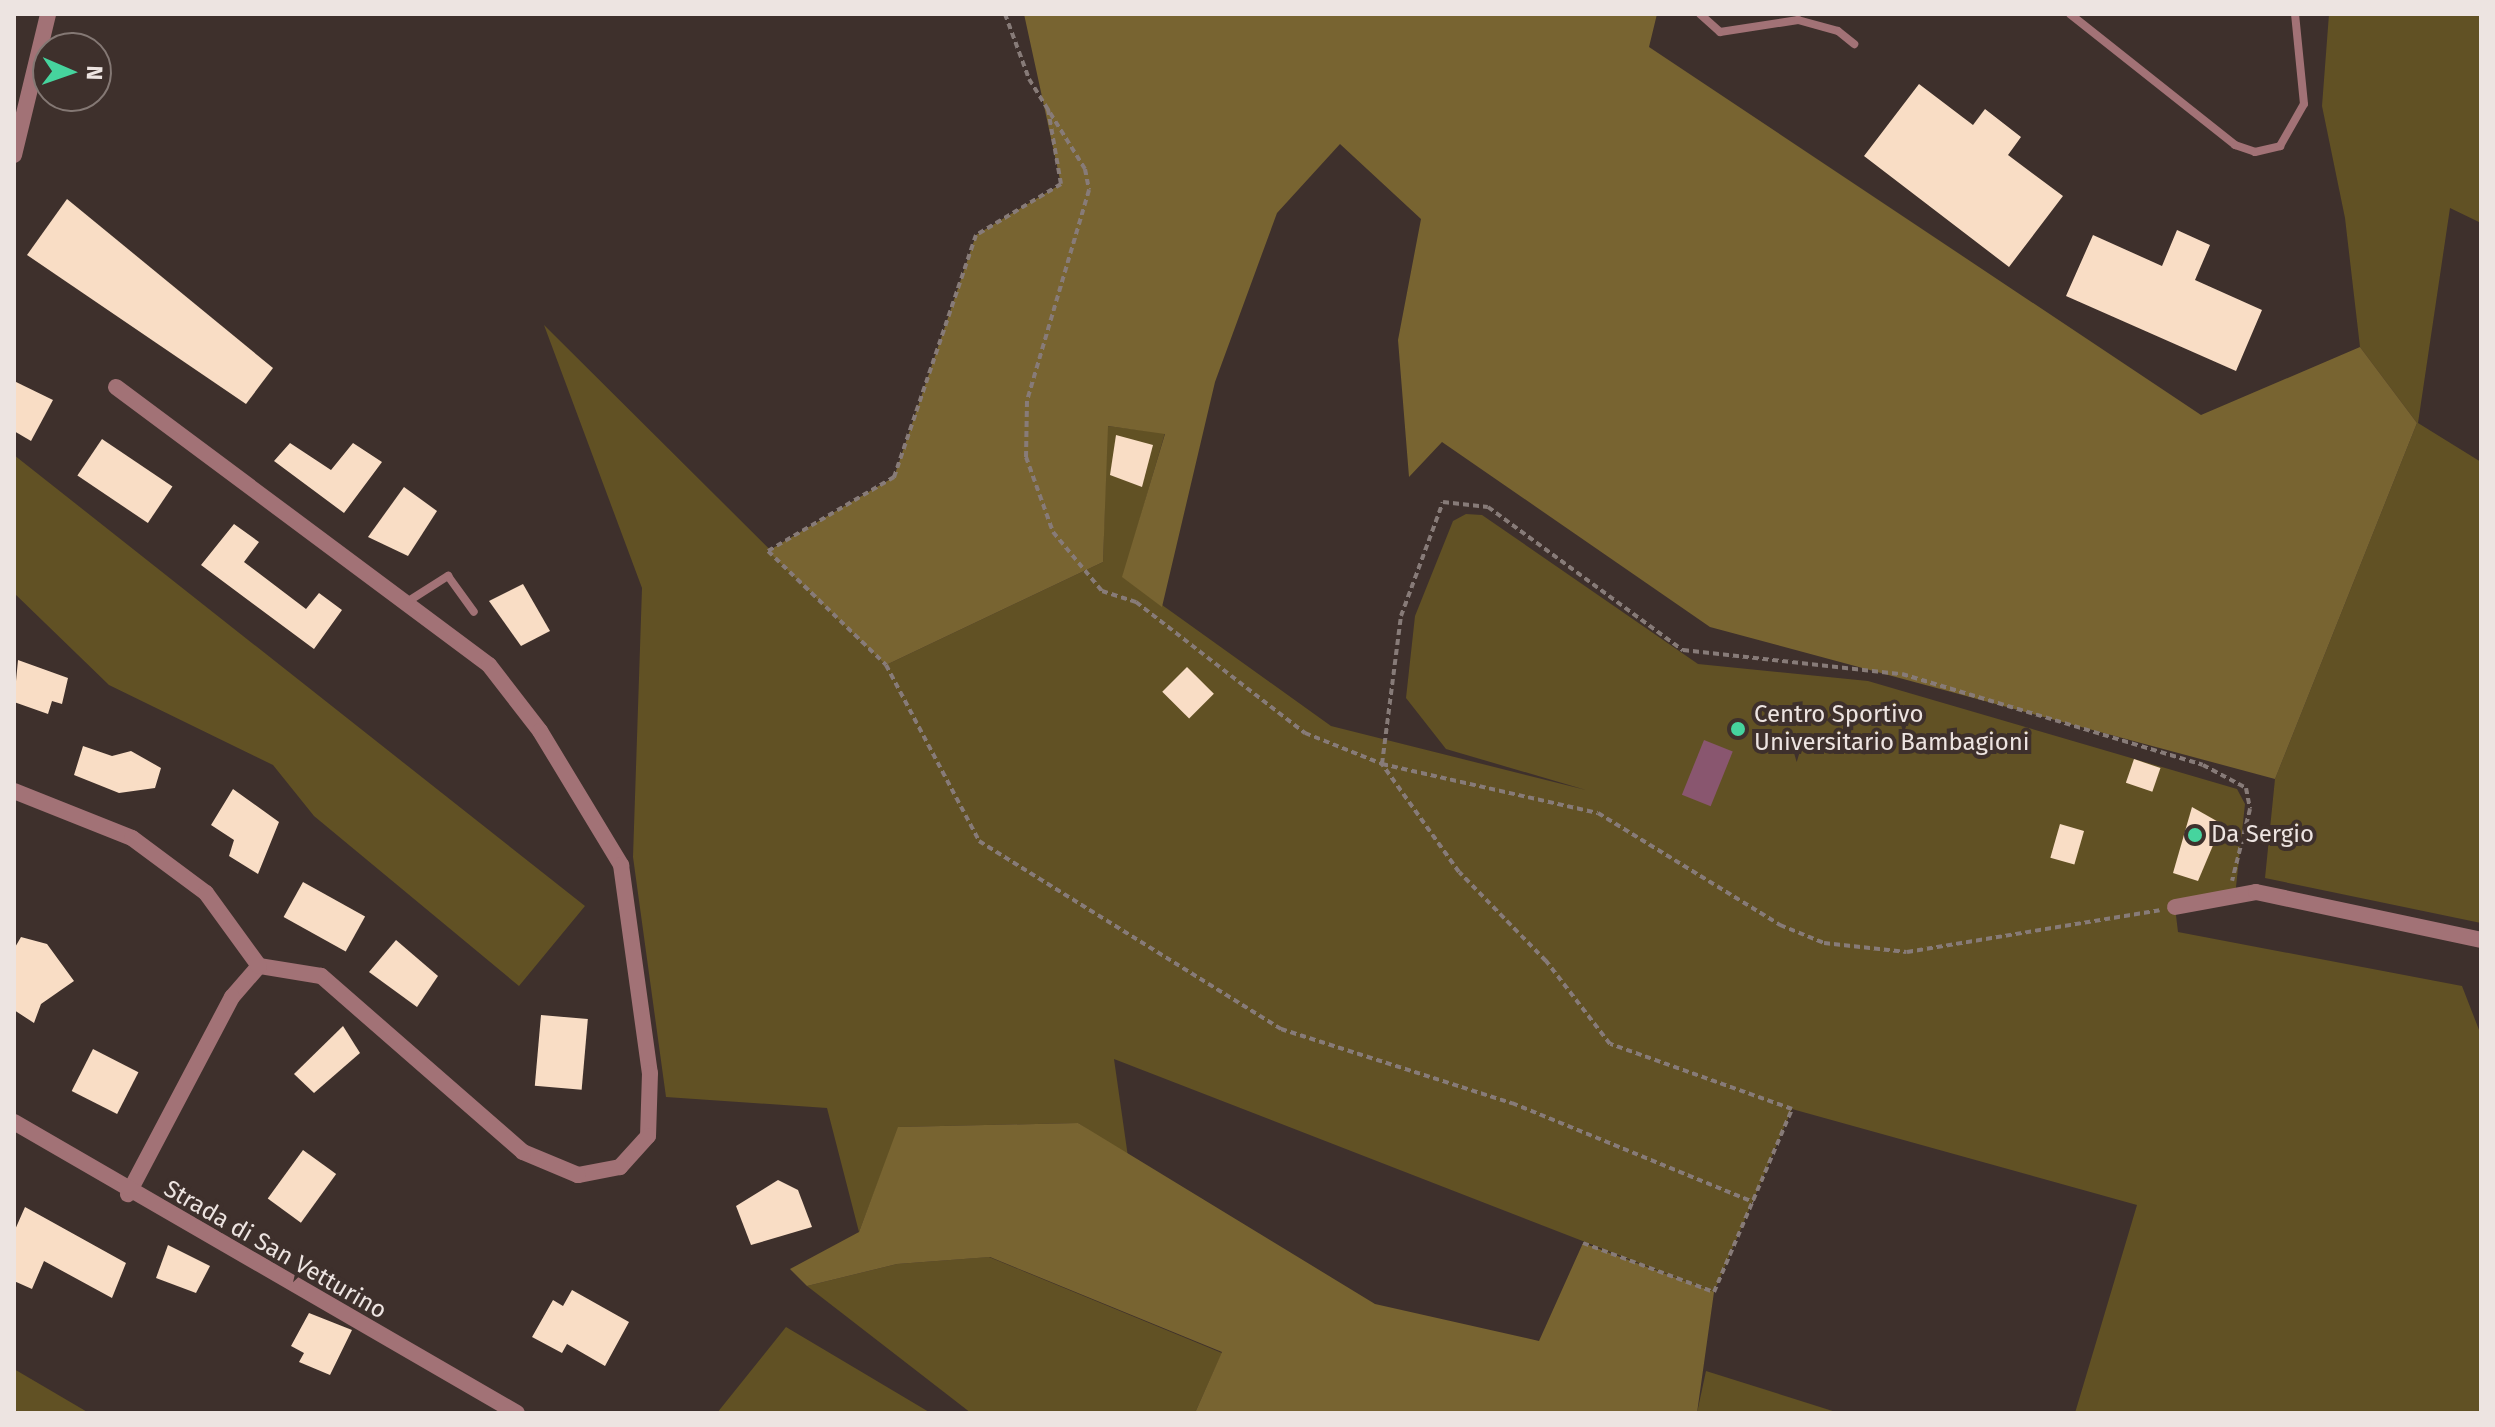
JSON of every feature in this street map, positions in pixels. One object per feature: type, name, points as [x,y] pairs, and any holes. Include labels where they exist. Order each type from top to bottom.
[{"type":"street","points":[[14,155],[48,14]]},
{"type":"street","points":[[14,791],[132,838],[206,893],[259,966],[321,976],[523,1152],[552,1168],[578,1175],[620,1167],[648,1136],[650,1073],[621,865],[540,731],[489,665],[116,387]]},
{"type":"street","points":[[2175,907],[2256,892],[2481,940]]},
{"type":"street","points":[[128,1194],[232,997],[259,966]]},
{"type":"street","name":"Strada di San Vetturino","points":[[14,1122],[128,1194],[517,1413]]},
{"type":"lane","points":[[1700,14],[1720,32],[1798,20],[1838,31],[1854,44]]},
{"type":"lane","points":[[2070,14],[2235,145],[2255,152],[2280,146],[2304,104],[2295,14]]},
{"type":"lane","points":[[406,603],[448,576],[474,612]]},
{"type":"path","points":[[1005,14],[1029,79],[1077,149],[1089,190],[1027,401],[1026,457],[1053,532],[1102,591],[1136,602],[1305,733],[1382,764],[1598,813],[1780,925],[1824,943],[1907,952],[2175,907]]},
{"type":"path","points":[[1047,106],[1061,184],[976,235],[894,477],[768,551],[886,665],[979,841],[1281,1029],[1512,1103],[1753,1202]]},
{"type":"path","points":[[1583,1243],[1714,1292],[1792,1109],[1610,1044],[1546,961],[1459,872],[1382,764],[1401,616],[1443,502],[1488,507],[1683,650],[1902,674],[2203,765],[2246,788],[2250,809],[2232,881],[2256,892]]},
{"type":"shaded area","points":[[1024,14],[1657,14],[1649,47],[2201,415],[2360,347],[2417,423],[2275,779],[1710,627],[1442,442],[1409,477],[1398,340],[1421,219],[1340,144],[1277,213],[1215,382],[1162,607],[1122,577],[1165,434],[1108,426],[1103,562],[886,665],[768,551],[894,477],[976,235],[1061,184]]},
{"type":"shaded area","points":[[2329,14],[2481,14],[2481,223],[2450,208],[2418,423],[2481,462],[2481,923],[2265,878],[2275,779],[2417,423],[2360,347],[2345,218],[2322,106]]},
{"type":"shaded area","points":[[544,325],[886,665],[1103,562],[1107,426],[1165,433],[1123,577],[1331,726],[1586,790],[1446,749],[1406,698],[1415,616],[1453,521],[1466,514],[1482,515],[1698,664],[1868,681],[2237,789],[2245,804],[2235,896],[2175,907],[2178,932],[2462,986],[2481,1035],[2481,1413],[2075,1413],[2137,1205],[1792,1109],[1714,1292],[1114,1059],[1128,1157],[1078,1123],[899,1127],[859,1232],[827,1108],[666,1097],[633,857],[642,588]]},
{"type":"shaded area","points":[[14,455],[585,906],[519,986],[314,816],[273,765],[109,685],[14,593]]},
{"type":"shaded area","points":[[1704,740],[1733,752],[1711,806],[1682,795]]},
{"type":"shaded area","points":[[1078,1123],[1375,1304],[1539,1341],[1583,1243],[1714,1292],[1697,1413],[1195,1413],[1222,1352],[990,1257],[897,1264],[807,1286],[790,1269],[859,1232],[898,1127]]},
{"type":"shaded area","points":[[989,1257],[1222,1353],[1195,1413],[971,1413],[807,1286],[897,1264]]},
{"type":"shaded area","points":[[786,1327],[929,1412],[931,1413],[717,1413]]},
{"type":"shaded area","points":[[14,1369],[89,1413],[14,1413]]},
{"type":"shaded area","points":[[1706,1371],[1839,1413],[1697,1413]]},
{"type":"building","points":[[1919,84],[1973,125],[1985,109],[2021,137],[2008,155],[2063,196],[2009,267],[1864,156]]},
{"type":"building","points":[[67,199],[273,368],[246,404],[27,255]]},
{"type":"building","points":[[2177,230],[2210,245],[2195,280],[2262,310],[2236,371],[2066,296],[2093,235],[2162,266]]},
{"type":"building","points":[[14,381],[53,400],[31,441],[14,431]]},
{"type":"building","points":[[1116,435],[1153,445],[1142,487],[1110,475]]},
{"type":"building","points":[[102,439],[172,487],[148,523],[77,475]]},
{"type":"building","points":[[290,443],[331,470],[353,443],[382,462],[344,513],[274,461]]},
{"type":"building","points":[[404,487],[437,511],[408,556],[368,537]]},
{"type":"building","points":[[234,524],[259,542],[244,562],[306,609],[319,593],[342,610],[314,649],[201,565]]},
{"type":"building","points":[[523,584],[550,631],[521,646],[489,601]]},
{"type":"building","points":[[18,660],[68,678],[62,704],[52,701],[48,714],[14,702]]},
{"type":"building","points":[[1187,667],[1214,694],[1189,719],[1162,692]]},
{"type":"building","points":[[83,746],[112,756],[131,751],[161,768],[155,788],[119,793],[74,775]]},
{"type":"building","points":[[2134,759],[2160,768],[2152,792],[2126,783]]},
{"type":"building","points":[[233,789],[279,822],[258,874],[229,856],[234,840],[211,825]]},
{"type":"building","points":[[2192,807],[2222,824],[2198,881],[2173,873]]},
{"type":"building","points":[[2060,824],[2084,831],[2074,865],[2050,858]]},
{"type":"building","points":[[303,882],[365,916],[346,951],[284,917]]},
{"type":"building","points":[[21,937],[47,944],[74,981],[41,1004],[34,1023],[14,1010],[14,949]]},
{"type":"building","points":[[396,940],[438,976],[417,1007],[369,972]]},
{"type":"building","points":[[541,1015],[588,1019],[582,1090],[535,1086]]},
{"type":"building","points":[[343,1026],[360,1053],[314,1093],[294,1074]]},
{"type":"building","points":[[93,1049],[138,1072],[117,1114],[72,1091]]},
{"type":"building","points":[[303,1150],[336,1174],[301,1223],[268,1199]]},
{"type":"building","points":[[778,1180],[798,1190],[812,1227],[751,1245],[736,1206]]},
{"type":"building","points":[[25,1207],[126,1263],[112,1298],[44,1261],[32,1289],[14,1281],[14,1232]]},
{"type":"building","points":[[168,1245],[210,1266],[196,1293],[156,1278]]},
{"type":"building","points":[[572,1290],[629,1322],[605,1366],[567,1344],[562,1353],[532,1337],[553,1300],[563,1306]]},
{"type":"building","points":[[309,1313],[352,1330],[330,1375],[299,1362],[304,1353],[291,1346]]},
{"type":"place","name":"Centro Sportivo Universitario Bambagioni","points":[[1738,729]]},
{"type":"place","name":"Da Sergio","points":[[2195,835]]}]
